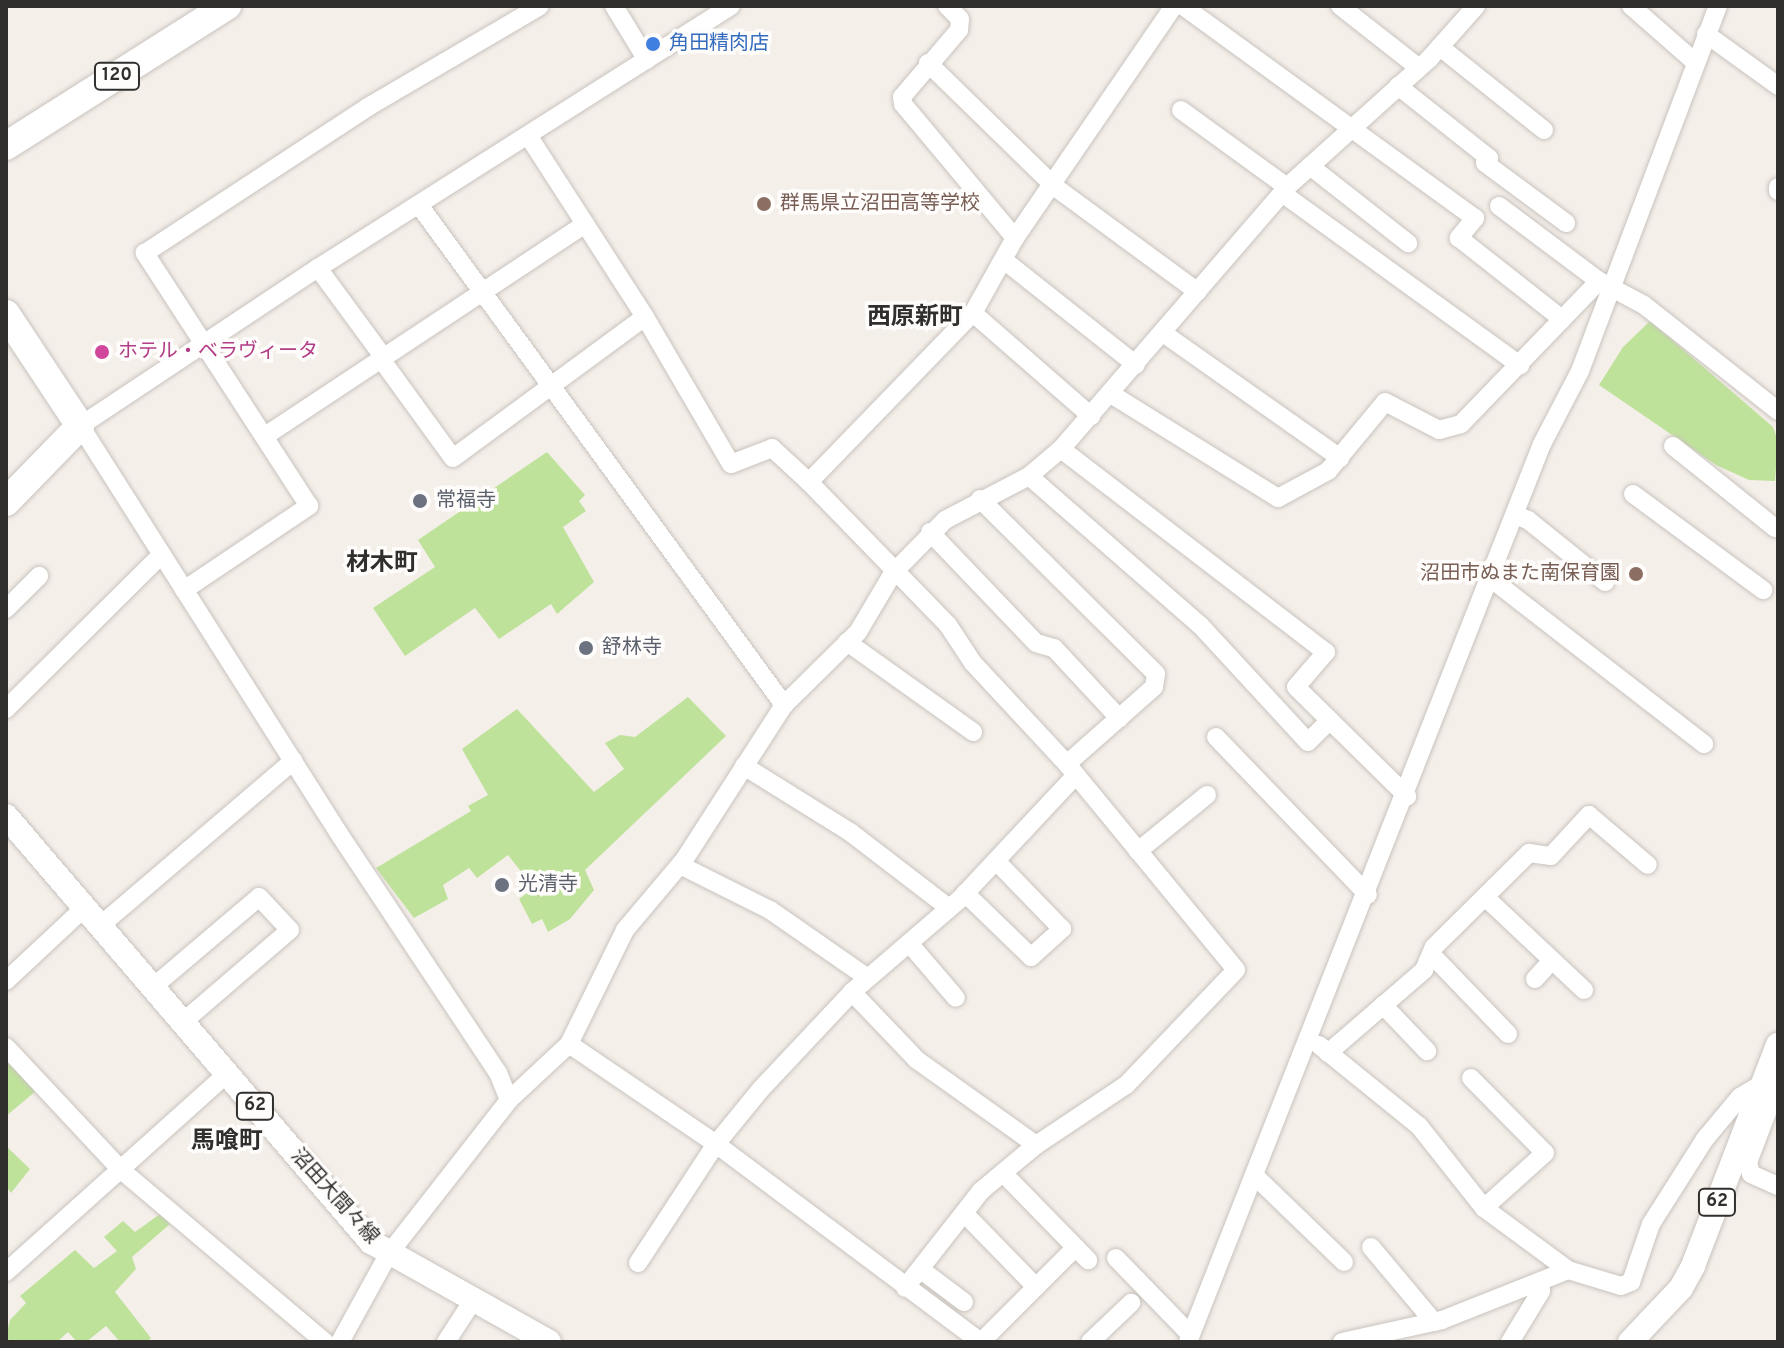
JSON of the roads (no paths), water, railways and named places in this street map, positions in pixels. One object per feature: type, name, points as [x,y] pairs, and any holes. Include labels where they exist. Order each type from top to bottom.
[{"type":"highway","name":"120","points":[[6,146],[227,6]]},
{"type":"highway","points":[[6,502],[80,426],[10,329]]},
{"type":"main road","name":"沼田大間々線","points":[[6,816],[227,1074],[388,1255],[537,1340]]},
{"type":"main road","name":"62","points":[[1630,1342],[1681,1288],[1693,1266],[1770,1084],[1778,1045]]},
{"type":"street","points":[[184,590],[309,506],[145,253],[368,107],[540,6]]},
{"type":"street","points":[[614,6],[647,60]]},
{"type":"street","points":[[509,1100],[498,1073],[293,761],[80,426],[318,268],[529,137],[731,6]]},
{"type":"street","points":[[947,6],[960,19],[959,30],[902,97],[903,104],[1015,238]]},
{"type":"street","points":[[809,482],[973,313],[1005,261],[1015,238],[1055,187],[1174,6]]},
{"type":"street","points":[[1183,6],[1475,218],[1459,238],[1562,319]]},
{"type":"street","points":[[1340,6],[1419,68]]},
{"type":"street","points":[[340,1342],[388,1255],[509,1100],[569,1044],[616,943],[680,865],[784,705],[847,642],[893,573],[930,532],[980,499],[1029,476],[1061,449],[1284,190],[1419,68],[1476,6]]},
{"type":"street","points":[[1631,6],[1695,62]]},
{"type":"street","points":[[1116,1258],[1190,1339],[1257,1178],[1542,444],[1580,371],[1604,284],[1718,6]]},
{"type":"street","points":[[1706,34],[1778,86]]},
{"type":"street","points":[[1440,47],[1544,130]]},
{"type":"street","points":[[928,63],[1055,187],[1198,292]]},
{"type":"street","points":[[1398,86],[1489,158],[1485,163],[1566,223]]},
{"type":"street","points":[[1181,110],[1520,365]]},
{"type":"street","points":[[529,137],[645,317],[731,464],[772,448],[809,482],[893,573],[948,625],[973,663],[1072,769],[1236,970],[1126,1085],[1036,1145],[1003,1173],[964,1213],[905,1288]]},
{"type":"street","points":[[1310,166],[1408,243]]},
{"type":"street","points":[[419,205],[784,705]]},
{"type":"street","points":[[1499,206],[1604,284],[1644,305],[1778,411]]},
{"type":"street","points":[[265,436],[585,224]]},
{"type":"street","points":[[1005,261],[1136,365]]},
{"type":"street","points":[[318,268],[453,458],[645,317]]},
{"type":"street","points":[[1111,394],[1278,498],[1289,488],[1328,471],[1385,402],[1439,430],[1450,429],[1476,413],[1562,319],[1604,284]]},
{"type":"street","points":[[973,313],[1091,416]]},
{"type":"street","points":[[1163,333],[1340,458]]},
{"type":"street","points":[[1673,446],[1775,528]]},
{"type":"street","points":[[1061,449],[1326,652],[1296,687],[1407,796]]},
{"type":"street","points":[[1029,476],[1200,625],[1308,742],[1330,720]]},
{"type":"street","points":[[1633,494],[1763,590]]},
{"type":"street","points":[[638,1263],[716,1144],[852,992],[965,893],[996,861],[1072,769],[1119,718],[1154,687],[1156,674],[980,499]]},
{"type":"street","points":[[1515,515],[1528,520],[1605,582]]},
{"type":"street","points":[[930,532],[1036,643],[1054,648],[1119,718]]},
{"type":"street","points":[[6,709],[161,555]]},
{"type":"street","points":[[6,609],[39,576]]},
{"type":"street","points":[[1490,578],[1704,744]]},
{"type":"street","points":[[847,642],[973,732]]},
{"type":"street","points":[[1216,737],[1368,895]]},
{"type":"street","points":[[6,981],[293,761]]},
{"type":"street","points":[[744,766],[850,832],[949,908]]},
{"type":"street","points":[[1138,851],[1207,795]]},
{"type":"street","points":[[1328,1053],[1424,970],[1431,954],[1529,853],[1551,856],[1589,815],[1648,865]]},
{"type":"street","points":[[965,893],[1031,957],[1062,929],[996,861]]},
{"type":"street","points":[[680,865],[770,910],[868,978]]},
{"type":"street","points":[[153,987],[259,897],[290,930],[183,1022]]},
{"type":"street","points":[[1485,897],[1584,990]]},
{"type":"street","points":[[909,943],[956,998]]},
{"type":"street","points":[[1431,954],[1508,1034]]},
{"type":"street","points":[[1535,979],[1552,960]]},
{"type":"street","points":[[852,992],[917,1060],[1036,1145]]},
{"type":"street","points":[[1383,1005],[1427,1051]]},
{"type":"street","points":[[1311,1039],[1419,1126],[1484,1208],[1568,1270],[1621,1286],[1631,1282],[1651,1224],[1705,1139],[1740,1097],[1770,1084],[1772,1117],[1748,1162],[1751,1174],[1778,1186]]},
{"type":"street","points":[[569,1044],[716,1144],[981,1342],[1036,1287],[1082,1253],[1003,1173]]},
{"type":"street","points":[[6,1047],[120,1169],[325,1342]]},
{"type":"street","points":[[6,1272],[227,1074]]},
{"type":"street","points":[[1471,1078],[1545,1153],[1484,1208]]},
{"type":"street","points":[[1257,1178],[1344,1262]]},
{"type":"street","points":[[964,1213],[1036,1287]]},
{"type":"street","points":[[1371,1247],[1434,1322]]},
{"type":"street","points":[[920,1269],[964,1302]]},
{"type":"street","points":[[1349,1341],[1434,1322],[1540,1284],[1568,1270]]},
{"type":"street","points":[[1510,1342],[1541,1291],[1540,1284]]},
{"type":"street","points":[[446,1342],[472,1302]]},
{"type":"street","points":[[1090,1342],[1131,1303]]},
{"type":"place","name":"角田精肉店","points":[[653,44]]},
{"type":"place","name":"群馬県立沼田高等学校","points":[[764,204]]},
{"type":"place","name":"ホテル・ベラヴィータ","points":[[102,352]]},
{"type":"place","name":"常福寺","points":[[420,501]]},
{"type":"place","name":"沼田市ぬまた南保育園","points":[[1636,574]]},
{"type":"place","name":"舒林寺","points":[[586,648]]},
{"type":"place","name":"光清寺","points":[[502,885]]},
{"type":"district","name":"西原新町","points":[[915,319]]},
{"type":"district","name":"材木町","points":[[382,565]]},
{"type":"district","name":"馬喰町","points":[[227,1143]]}]
